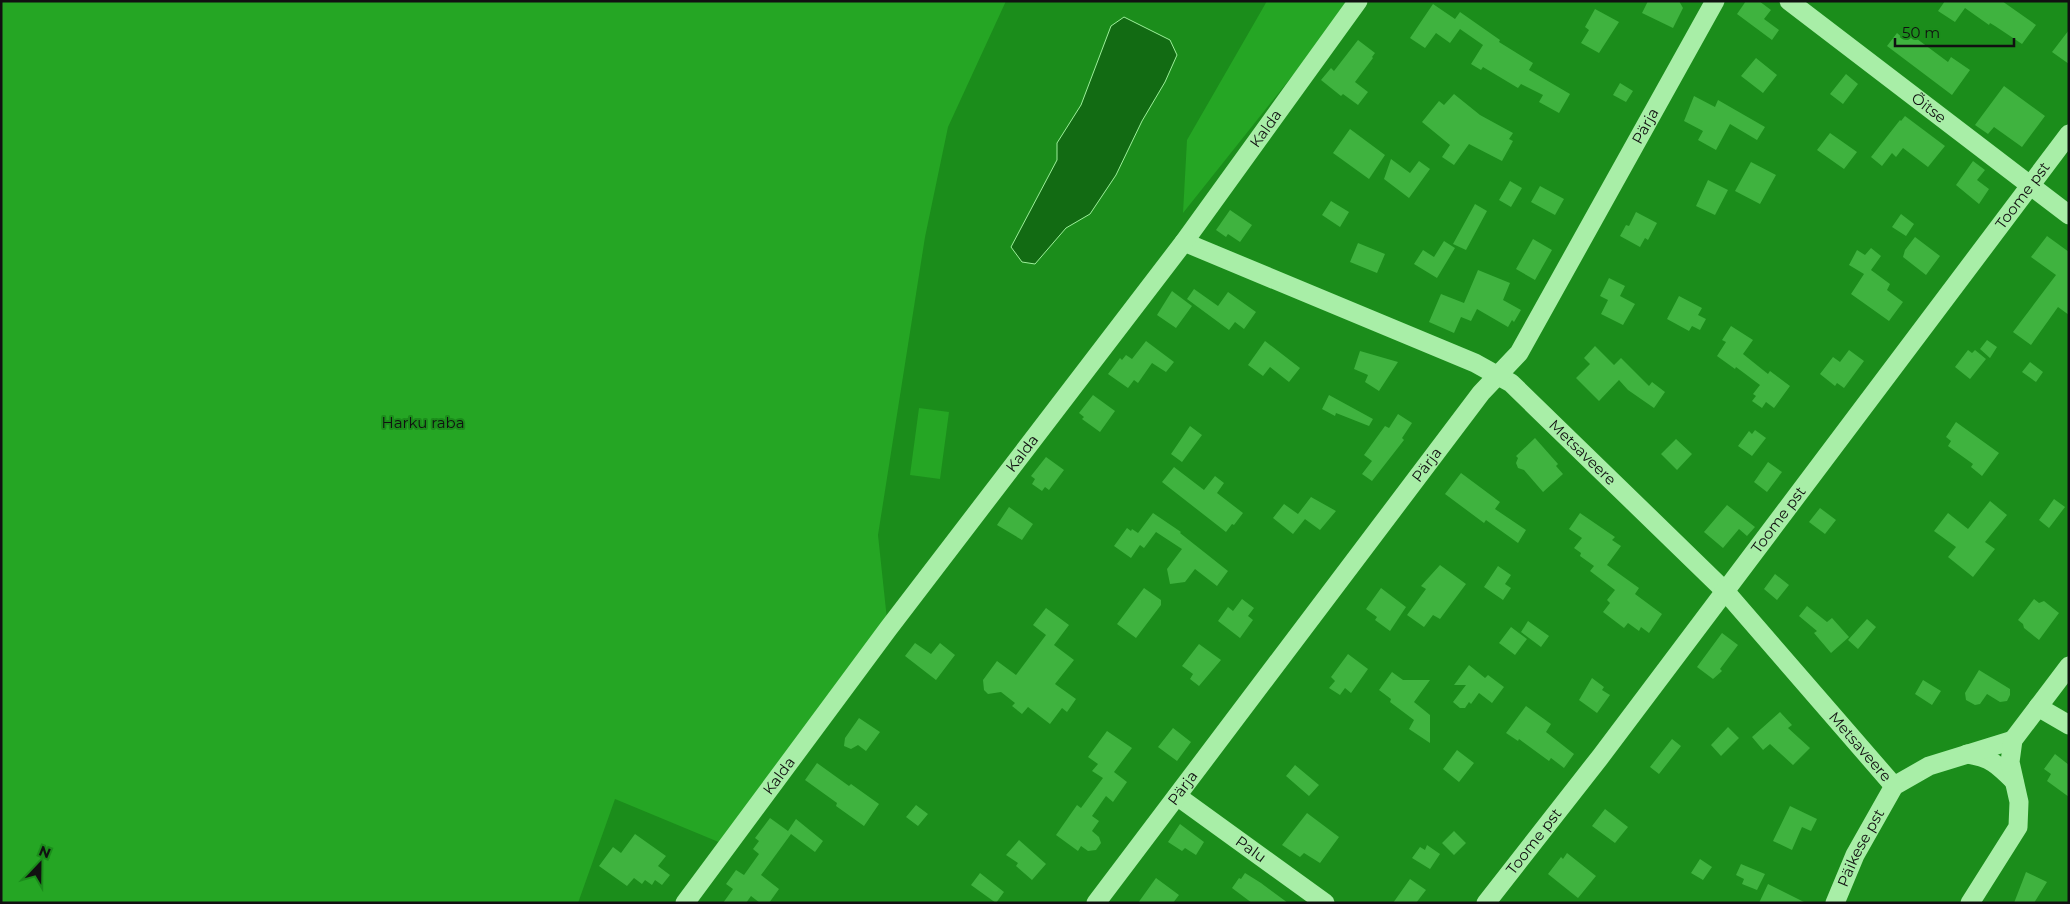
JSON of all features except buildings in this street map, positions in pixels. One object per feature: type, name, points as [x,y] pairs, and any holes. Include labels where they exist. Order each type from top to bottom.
[{"type":"street","name":"Kalda","points":[[686,903],[888,629],[1184,242],[1358,1]]},
{"type":"street","name":"Pärja","points":[[1096,903],[1481,393],[1519,353],[1715,1]]},
{"type":"street","name":"Õitse","points":[[1789,1],[2069,214]]},
{"type":"street","name":"Toome pst","points":[[1486,903],[1595,764],[2069,134]]},
{"type":"street","name":"Metsaveere","points":[[1184,242],[1474,364],[1511,383],[1726,591],[1894,786]]},
{"type":"street","points":[[1970,903],[2018,827],[2019,802],[2010,762],[2013,740],[2069,666]]},
{"type":"street","points":[[2038,706],[2069,725]]},
{"type":"street","points":[[1894,786],[1929,766],[2013,740]]},
{"type":"street","points":[[1967,754],[1984,757],[1999,766],[2014,781]]},
{"type":"street","name":"Päikese pst","points":[[1835,903],[1852,862],[1894,786]]},
{"type":"street","name":"Palu","points":[[1177,796],[1325,903]]},
{"type":"green space","name":"Harku raba","points":[[1,1],[1006,1],[948,127],[925,237],[878,535],[888,629],[721,843],[615,799],[578,903],[1,903]]},
{"type":"green space","points":[[1267,1],[1352,1],[1183,213],[1187,140]]},
{"type":"green space","points":[[919,408],[949,412],[940,479],[910,475]]},
{"type":"shaded area","points":[[1124,17],[1170,40],[1177,55],[1165,82],[1142,121],[1116,175],[1090,214],[1066,228],[1035,264],[1022,262],[1011,247],[1057,160],[1057,143],[1081,105],[1111,26]]}]
